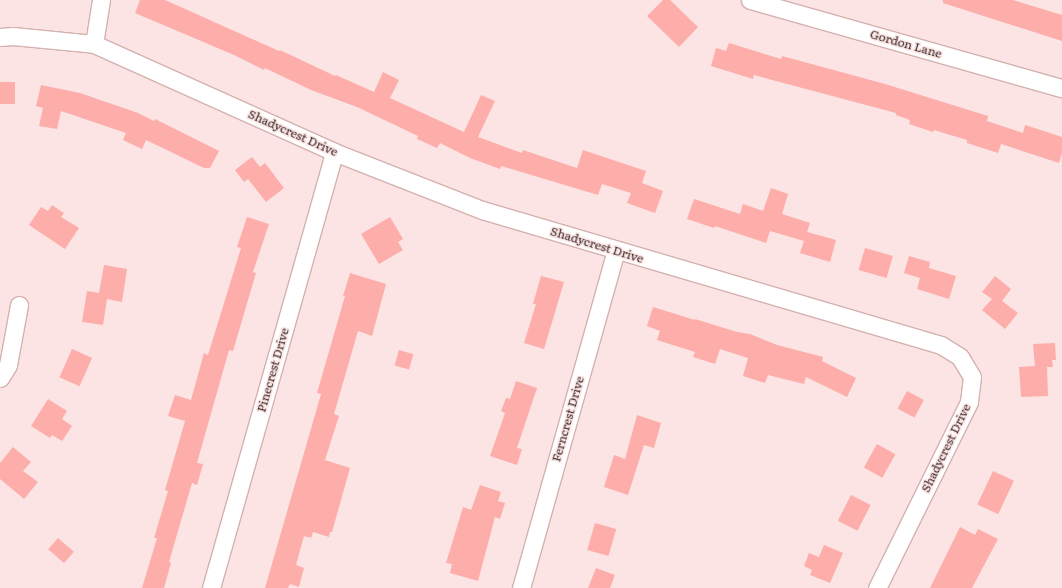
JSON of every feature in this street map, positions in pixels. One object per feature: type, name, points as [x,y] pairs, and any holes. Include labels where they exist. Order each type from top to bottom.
[{"type":"street","points":[[94,44],[101,0]]},
{"type":"street","name":"Gordon Lane","points":[[750,0],[1062,88]]},
{"type":"street","name":"Shadycrest Drive","points":[[0,37],[13,36],[94,44],[334,152],[482,210],[941,345],[960,357],[972,377],[969,402],[876,588]]},
{"type":"street","name":"Pinecrest Drive","points":[[211,588],[334,152]]},
{"type":"street","name":"Ferncrest Drive","points":[[521,588],[616,250]]},
{"type":"street","points":[[0,378],[8,365],[19,305]]},
{"type":"building","points":[[140,0],[165,0],[374,92],[383,72],[399,80],[390,98],[464,132],[481,95],[495,101],[478,137],[522,153],[523,150],[577,168],[583,150],[646,171],[642,183],[663,191],[655,213],[627,203],[631,193],[602,184],[598,195],[501,166],[500,169],[470,158],[440,143],[437,148],[417,139],[418,136],[357,107],[311,90],[265,68],[264,70],[234,55],[135,13]]},
{"type":"building","points":[[663,0],[670,0],[698,27],[679,47],[647,16]]},
{"type":"building","points":[[943,0],[1013,0],[1062,15],[1062,41],[943,3]]},
{"type":"building","points":[[729,43],[781,59],[782,56],[885,84],[988,116],[987,121],[1023,133],[1025,125],[1062,137],[1062,153],[1059,163],[1001,144],[998,153],[967,143],[967,140],[934,130],[933,132],[909,124],[910,120],[896,115],[896,113],[754,75],[753,79],[711,66],[716,48],[726,51]]},
{"type":"building","points":[[0,82],[15,82],[15,104],[0,104]]},
{"type":"building","points":[[41,85],[80,93],[138,113],[154,121],[155,119],[219,151],[210,168],[204,168],[146,140],[142,149],[123,140],[126,133],[61,111],[57,129],[39,126],[43,108],[36,106]]},
{"type":"building","points":[[252,157],[260,167],[265,163],[284,188],[266,202],[248,179],[244,182],[235,170]]},
{"type":"building","points":[[771,188],[788,194],[782,214],[810,223],[807,232],[836,240],[830,262],[800,253],[804,241],[770,231],[766,243],[715,226],[714,228],[687,219],[694,199],[740,214],[743,204],[763,211]]},
{"type":"building","points":[[52,205],[64,213],[61,217],[79,228],[65,249],[29,225],[41,207],[48,211]]},
{"type":"building","points":[[247,217],[269,224],[253,272],[256,273],[233,351],[229,350],[197,463],[203,464],[197,485],[192,483],[169,562],[171,563],[164,588],[142,588],[157,538],[154,538],[168,491],[165,490],[185,421],[168,416],[175,395],[191,400],[204,353],[208,355],[241,248],[237,247]]},
{"type":"building","points":[[390,217],[403,239],[398,242],[403,250],[379,264],[361,234]]},
{"type":"building","points":[[865,248],[893,256],[887,278],[859,270]]},
{"type":"building","points":[[909,256],[930,262],[929,268],[956,276],[949,299],[917,289],[920,278],[904,273]]},
{"type":"building","points":[[104,265],[127,269],[122,302],[107,299],[103,325],[82,322],[87,291],[99,293]]},
{"type":"building","points":[[350,273],[386,284],[372,336],[358,331],[334,414],[339,416],[325,460],[350,468],[332,532],[330,532],[329,537],[313,532],[311,538],[304,536],[296,565],[304,568],[299,587],[290,584],[288,588],[265,588],[321,394],[317,393],[345,296],[343,296]]},
{"type":"building","points":[[541,276],[564,282],[544,349],[524,343],[536,304],[533,304]]},
{"type":"building","points":[[995,276],[1011,289],[1002,301],[1018,313],[1005,329],[982,310],[992,299],[982,292]]},
{"type":"building","points":[[653,307],[737,332],[750,334],[777,345],[823,357],[822,361],[856,378],[847,397],[806,377],[804,384],[768,375],[765,383],[743,376],[748,358],[720,349],[715,364],[693,357],[695,352],[657,340],[660,331],[647,326]]},
{"type":"building","points":[[1055,343],[1056,360],[1052,360],[1053,367],[1047,367],[1048,396],[1021,397],[1019,367],[1035,366],[1033,344]]},
{"type":"building","points":[[72,349],[92,358],[79,386],[59,377]]},
{"type":"building","points":[[399,350],[413,354],[409,370],[395,365]]},
{"type":"building","points":[[516,381],[537,388],[517,448],[522,449],[517,465],[490,456],[505,413],[501,411],[506,398],[510,399]]},
{"type":"building","points":[[907,391],[924,400],[914,418],[898,409]]},
{"type":"building","points":[[48,399],[67,411],[62,419],[72,426],[62,441],[52,435],[50,438],[31,426]]},
{"type":"building","points":[[637,415],[661,423],[654,448],[644,445],[628,495],[604,487],[614,455],[625,459]]},
{"type":"building","points":[[877,444],[895,454],[882,478],[864,468]]},
{"type":"building","points":[[13,447],[31,462],[23,471],[38,482],[24,499],[0,479],[0,463]]},
{"type":"building","points":[[993,471],[1014,481],[998,514],[977,505]]},
{"type":"building","points":[[480,485],[501,492],[498,501],[505,503],[500,519],[495,517],[478,581],[450,573],[452,564],[446,563],[463,507],[471,510]]},
{"type":"building","points":[[851,495],[871,505],[857,531],[838,521]]},
{"type":"building","points":[[595,523],[616,529],[608,556],[587,550]]},
{"type":"building","points":[[960,527],[975,535],[978,529],[998,539],[972,588],[930,588]]},
{"type":"building","points":[[58,538],[74,552],[64,563],[48,549]]},
{"type":"building","points":[[824,545],[843,553],[830,583],[810,575],[812,570],[804,566],[809,553],[819,557]]},
{"type":"building","points":[[596,568],[615,575],[610,588],[588,588]]}]
